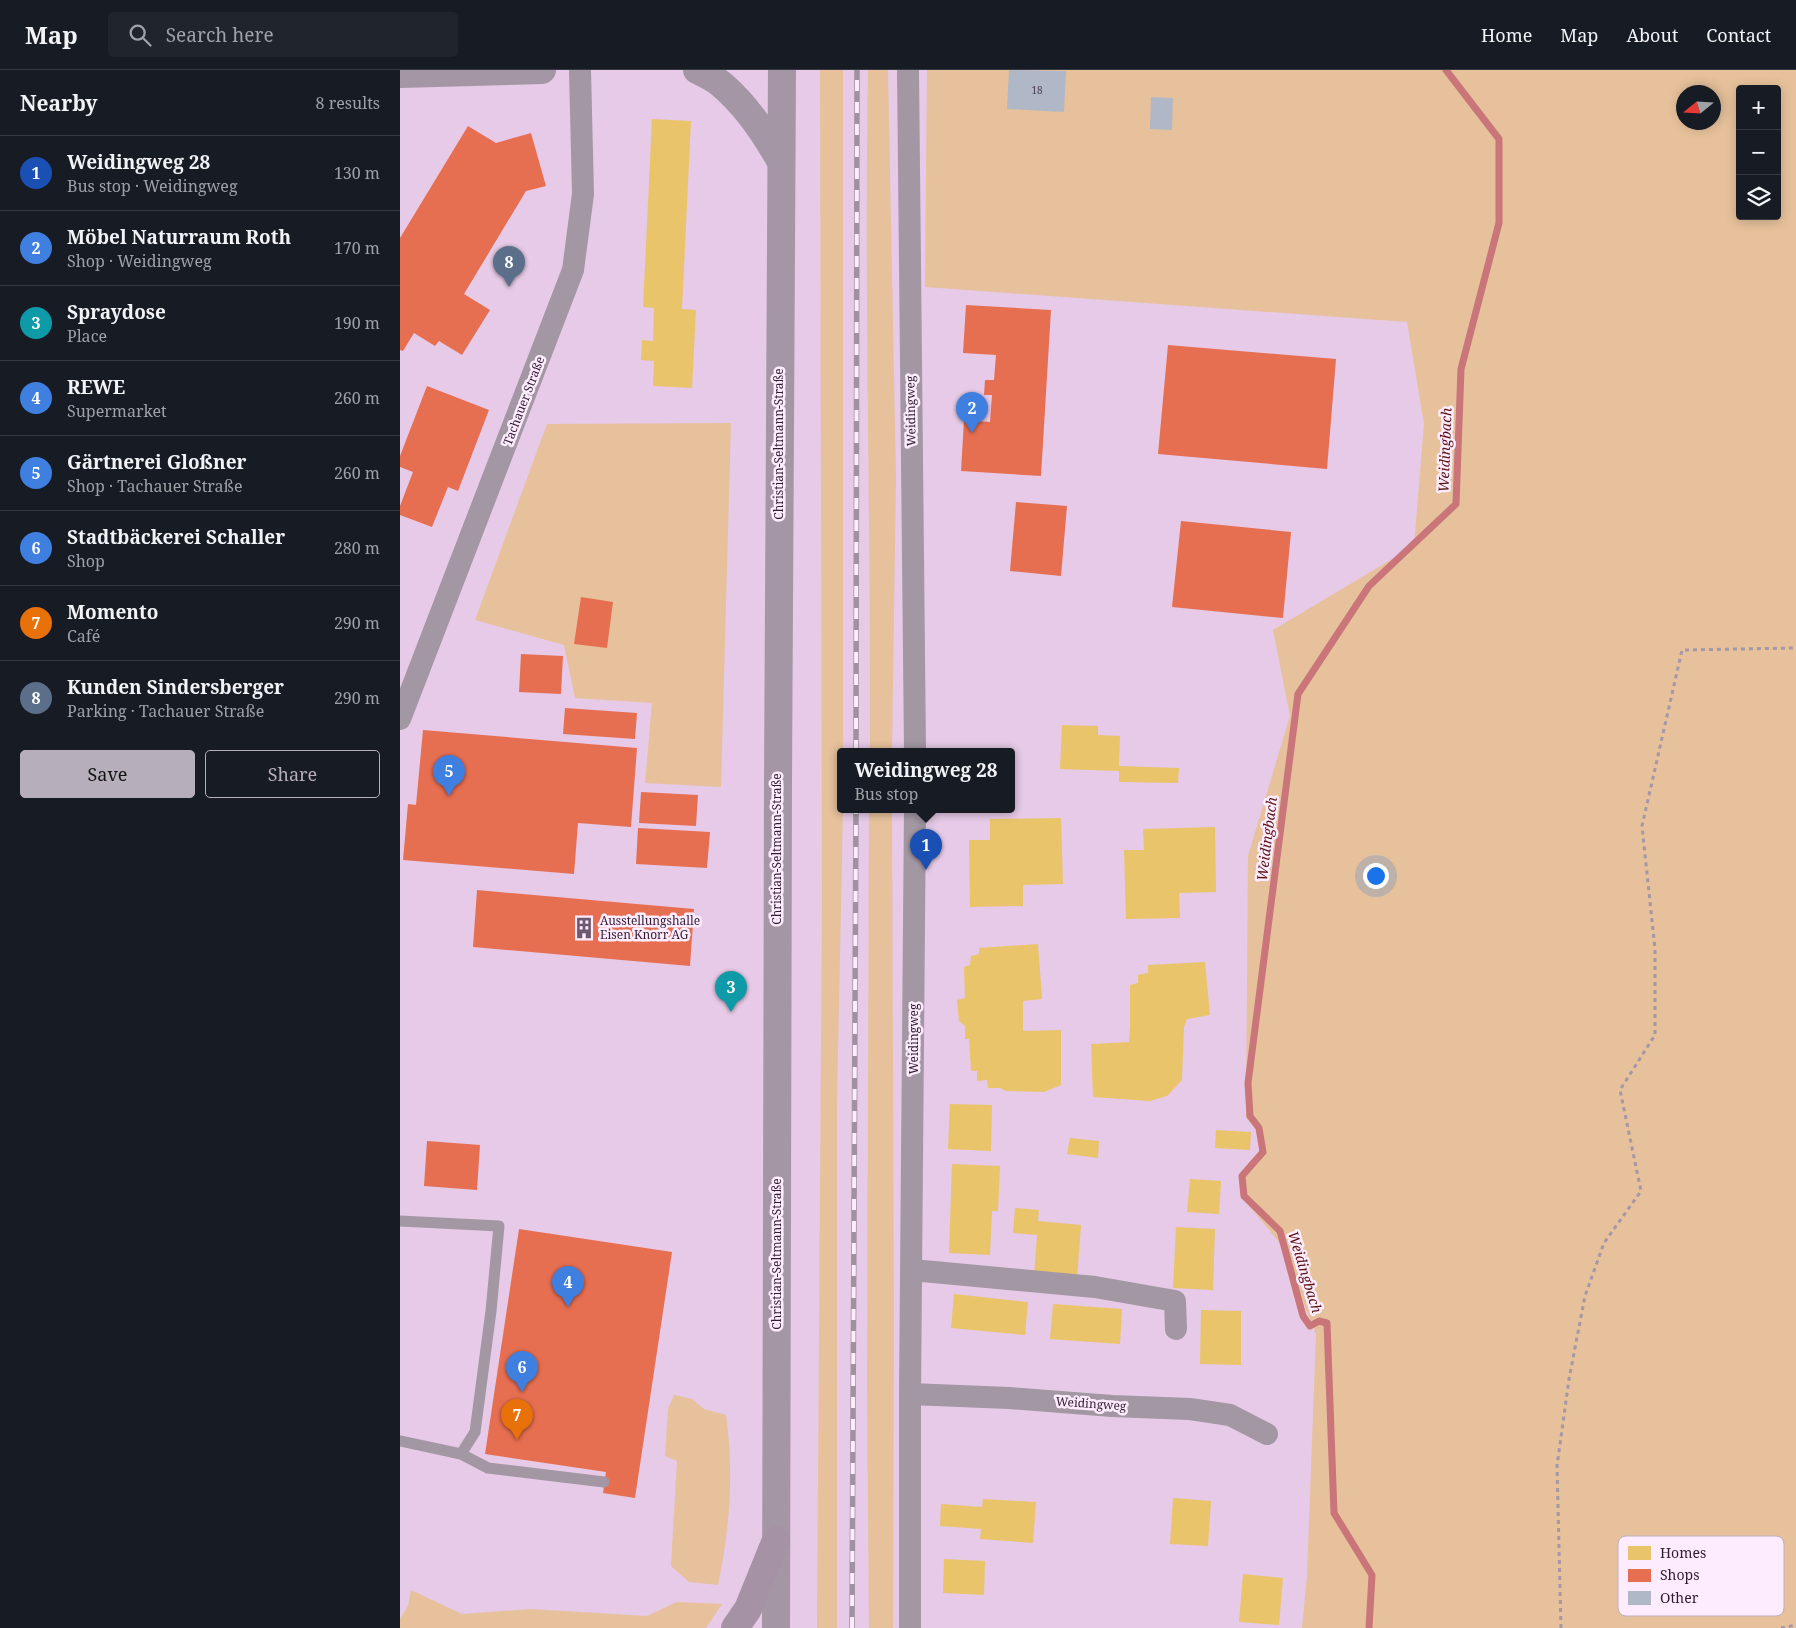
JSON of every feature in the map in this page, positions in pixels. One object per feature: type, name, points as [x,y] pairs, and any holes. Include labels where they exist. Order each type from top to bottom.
[{"type":"highway","points":[[735,1628],[748,1609],[776,1540]]},
{"type":"main road","points":[[401,74],[542,70]]},
{"type":"main road","points":[[697,70],[719,83],[741,104],[768,138],[781,162]]},
{"type":"main road","name":"Christian-Seltmann-Straße","points":[[776,1628],[782,70]]},
{"type":"street","name":"Tachauer Straße","points":[[400,719],[573,270],[583,194],[580,70]]},
{"type":"street","name":"Weidingweg","points":[[908,70],[915,748]]},
{"type":"street","name":"Weidingweg","points":[[910,1628],[915,813]]},
{"type":"street","points":[[912,1270],[1095,1287],[1175,1300],[1176,1330]]},
{"type":"street","name":"Weidingweg","points":[[910,1394],[1009,1398],[1190,1410],[1230,1415],[1267,1434]]},
{"type":"lane","points":[[400,1221],[499,1226],[491,1310],[474,1432],[460,1454]]},
{"type":"lane","points":[[400,1440],[460,1454],[488,1468],[604,1482]]},
{"type":"path","points":[[1561,1628],[1557,1466],[1569,1378],[1585,1296],[1604,1243],[1642,1191],[1620,1090],[1655,1035],[1655,949],[1642,826],[1682,650],[1796,648]]},
{"type":"path","points":[[1781,1628],[1796,1625]]},
{"type":"shaded area","points":[[820,70],[843,70],[843,748],[837,748],[837,813],[843,813],[837,1102],[837,1628],[817,1628],[822,903]]},
{"type":"shaded area","points":[[868,70],[888,70],[896,477],[892,748],[870,748]]},
{"type":"shaded area","points":[[927,70],[1796,70],[1796,1628],[1302,1628],[1307,1576],[1316,1334],[1279,1242],[1240,1195],[1239,1174],[1260,1150],[1257,1130],[1246,1118],[1248,856],[1290,716],[1273,630],[1414,546],[1424,424],[1407,322],[925,287]]},
{"type":"shaded area","points":[[731,423],[721,787],[645,783],[652,703],[575,698],[564,645],[475,620],[547,424]]},
{"type":"shaded area","points":[[869,813],[892,813],[893,1628],[869,1628],[867,1386]]},
{"type":"shaded area","points":[[674,1395],[692,1399],[704,1409],[726,1415],[730,1458],[728,1522],[718,1585],[689,1582],[671,1566],[677,1461],[665,1456],[668,1409]]},
{"type":"shaded area","points":[[411,1590],[462,1614],[531,1609],[647,1616],[677,1602],[722,1604],[706,1628],[400,1628],[400,1619],[408,1606]]},
{"type":"building: Homes","points":[[652,119],[691,121],[682,309],[696,310],[692,388],[653,386],[654,361],[641,360],[642,340],[653,341],[654,308],[643,307]]},
{"type":"building: Homes","points":[[1062,725],[1098,726],[1098,735],[1120,736],[1119,766],[1179,768],[1178,783],[1119,782],[1119,771],[1060,769]]},
{"type":"building: Homes","points":[[1061,818],[1063,884],[1023,885],[1023,906],[970,907],[969,840],[990,840],[990,819]]},
{"type":"building: Homes","points":[[1215,827],[1216,892],[1179,893],[1180,918],[1126,919],[1124,850],[1144,850],[1143,829]]},
{"type":"building: Homes","points":[[1038,944],[1042,999],[1023,1001],[1023,1031],[1061,1030],[1061,1085],[1044,1092],[1006,1091],[1000,1088],[988,1088],[987,1080],[977,1081],[977,1071],[971,1071],[969,1039],[965,1039],[965,1026],[959,1021],[957,1000],[965,998],[964,967],[970,965],[971,956],[979,954],[979,948]]},
{"type":"building: Homes","points":[[1205,962],[1210,1015],[1187,1019],[1184,1027],[1182,1080],[1167,1096],[1150,1101],[1093,1097],[1091,1044],[1129,1042],[1130,985],[1138,983],[1138,975],[1148,973],[1148,965]]},
{"type":"building: Homes","points":[[950,1104],[992,1105],[991,1151],[948,1149]]},
{"type":"building: Homes","points":[[1216,1130],[1251,1132],[1250,1150],[1215,1148]]},
{"type":"building: Homes","points":[[1070,1138],[1099,1141],[1098,1158],[1067,1154]]},
{"type":"building: Homes","points":[[952,1164],[1000,1166],[998,1211],[992,1211],[990,1255],[949,1253]]},
{"type":"building: Homes","points":[[1190,1179],[1221,1181],[1219,1214],[1187,1212]]},
{"type":"building: Homes","points":[[1015,1208],[1039,1210],[1038,1221],[1081,1225],[1077,1279],[1034,1276],[1037,1235],[1013,1233]]},
{"type":"building: Homes","points":[[1176,1227],[1215,1229],[1213,1290],[1173,1288]]},
{"type":"building: Homes","points":[[954,1294],[1028,1302],[1025,1335],[951,1328]]},
{"type":"building: Homes","points":[[1053,1304],[1122,1309],[1120,1344],[1050,1339]]},
{"type":"building: Homes","points":[[1201,1310],[1241,1311],[1241,1365],[1200,1364]]},
{"type":"building: Homes","points":[[1173,1498],[1211,1501],[1208,1546],[1170,1544]]},
{"type":"building: Homes","points":[[983,1499],[1036,1502],[1033,1543],[980,1539],[981,1529],[940,1526],[941,1504],[982,1507]]},
{"type":"building: Homes","points":[[944,1559],[985,1561],[984,1595],[943,1593]]},
{"type":"building: Homes","points":[[1243,1574],[1283,1578],[1279,1625],[1239,1622]]},
{"type":"building: Shops","points":[[468,126],[496,143],[531,133],[546,186],[526,191],[464,294],[490,310],[462,355],[439,341],[435,346],[414,333],[403,351],[400,350],[400,238]]},
{"type":"building: Shops","points":[[966,305],[1051,310],[1041,476],[961,471],[964,420],[990,422],[992,395],[984,395],[985,380],[994,380],[996,355],[963,353]]},
{"type":"building: Shops","points":[[1168,345],[1336,359],[1327,469],[1158,454]]},
{"type":"building: Shops","points":[[427,386],[489,410],[458,491],[448,487],[432,527],[400,515],[400,506],[413,472],[400,467],[400,456]]},
{"type":"building: Shops","points":[[1016,502],[1067,506],[1061,576],[1010,571]]},
{"type":"building: Shops","points":[[1181,521],[1291,532],[1283,618],[1172,607]]},
{"type":"building: Shops","points":[[581,597],[613,602],[607,648],[574,644]]},
{"type":"building: Shops","points":[[521,654],[563,656],[561,694],[519,692]]},
{"type":"building: Shops","points":[[565,708],[637,713],[635,739],[563,734]]},
{"type":"building: Shops","points":[[423,730],[637,748],[631,827],[578,823],[574,874],[403,860],[408,804],[416,805]]},
{"type":"building: Shops","points":[[641,792],[698,795],[696,826],[639,823]]},
{"type":"building: Shops","points":[[638,828],[710,832],[707,868],[636,864]]},
{"type":"building: Shops","name":"Ausstellungshalle Eisen Knorr AG","points":[[477,890],[694,909],[690,966],[473,947]]},
{"type":"building: Shops","points":[[427,1141],[480,1145],[477,1190],[424,1186]]},
{"type":"building: Shops","points":[[519,1229],[672,1252],[635,1498],[603,1493],[606,1472],[485,1454]]},
{"type":"building: Other","points":[[1009,70],[1066,71],[1064,112],[1007,109]]},
{"type":"building: Other","points":[[1151,97],[1173,98],[1172,130],[1150,129]]},
{"type":"waterway","name":"Weidingbach","points":[[1369,1628],[1372,1575],[1334,1513],[1327,1323],[1319,1321],[1310,1326],[1303,1316],[1280,1231],[1244,1196],[1242,1176],[1263,1152],[1259,1128],[1250,1116],[1248,1083],[1298,694],[1369,586],[1456,504],[1461,369],[1499,223],[1499,139],[1446,70]]},
{"type":"railway","points":[[856,748],[857,70]]},
{"type":"railway","points":[[852,1628],[856,813]]},
{"type":"place","name":"Kunden Sindersberger","points":[[509,287]]},
{"type":"place","name":"Möbel Naturraum Roth","points":[[972,433]]},
{"type":"place","name":"Gärtnerei Gloßner","points":[[449,796]]},
{"type":"place","name":"Weidingweg 28","points":[[926,870]]},
{"type":"place","name":"Ausstellungshalle Eisen Knorr AG","points":[[584,928]]},
{"type":"place","name":"Spraydose","points":[[731,1012]]},
{"type":"place","name":"REWE","points":[[568,1307]]},
{"type":"place","name":"Stadtbäckerei Schaller","points":[[522,1392]]},
{"type":"place","name":"Momento","points":[[517,1440]]}]
